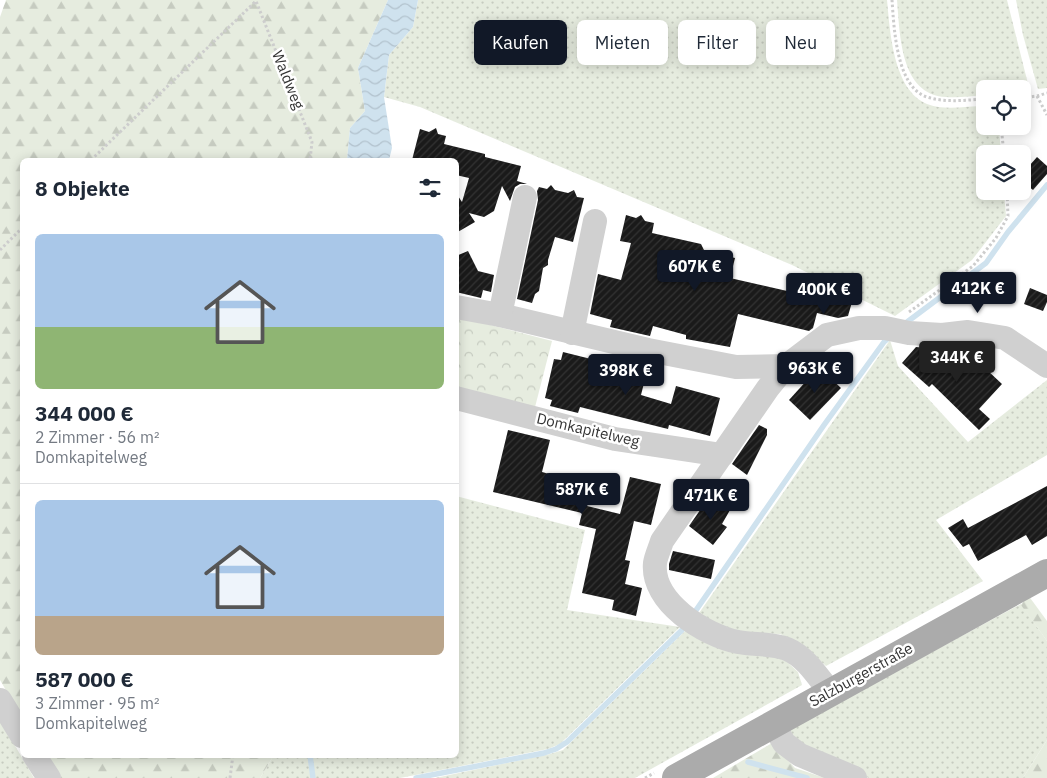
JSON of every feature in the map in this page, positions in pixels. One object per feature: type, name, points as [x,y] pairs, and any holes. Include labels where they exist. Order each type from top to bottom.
[{"type":"main road","name":"Salzburgerstraße","points":[[676,778],[778,732],[830,692],[1047,573]]},
{"type":"street","points":[[500,315],[525,197]]},
{"type":"street","points":[[572,332],[595,221]]},
{"type":"street","points":[[459,308],[500,315],[648,350],[736,367],[786,366]]},
{"type":"street","points":[[830,692],[807,663],[788,649],[737,642],[715,634],[689,620],[664,597],[658,583],[655,563],[662,541],[768,388],[786,366],[826,335],[859,328],[886,328],[909,333],[942,335],[968,332],[1005,338],[1047,366]]},
{"type":"street","name":"Domkapitelweg","points":[[459,399],[615,439],[722,454]]},
{"type":"street","points":[[0,700],[20,733]]},
{"type":"street","points":[[778,732],[800,755],[855,778]]},
{"type":"street","points":[[36,758],[49,778]]},
{"type":"path","points":[[892,0],[895,36],[901,63],[914,89],[925,97],[947,101],[976,99]]},
{"type":"path","name":"Waldweg","points":[[93,158],[256,2],[312,142],[310,158]]},
{"type":"path","points":[[1031,97],[1047,93]]},
{"type":"path","points":[[1037,96],[1047,116]]},
{"type":"path","points":[[886,328],[972,266],[996,238],[1008,216],[1008,200]]},
{"type":"path","points":[[0,250],[20,230]]},
{"type":"path","points":[[230,778],[233,758]]},
{"type":"green space","points":[[6,0],[388,0],[358,68],[365,111],[350,128],[347,158],[20,158],[20,715],[0,680],[0,17]]},
{"type":"green space","points":[[418,0],[887,0],[895,58],[907,86],[916,97],[934,106],[956,108],[976,107],[976,135],[1000,135],[1000,145],[976,145],[976,200],[1005,200],[1006,216],[972,260],[895,316],[792,265],[420,107],[384,97],[389,55],[413,27]]},
{"type":"green space","points":[[897,0],[1007,0],[1027,80],[976,80],[976,96],[946,97],[931,94],[919,86],[911,74],[905,61],[899,29]]},
{"type":"green space","points":[[1016,0],[1047,0],[1047,88],[1038,89],[1023,35]]},
{"type":"green space","points":[[459,317],[552,341],[534,411],[459,392]]},
{"type":"green space","points":[[890,340],[898,366],[968,442],[1047,380],[1047,455],[936,520],[983,581],[826,666],[803,646],[780,634],[734,633],[697,616]]},
{"type":"green space","points":[[459,497],[585,530],[567,610],[680,627],[560,744],[548,749],[400,778],[260,778],[272,758],[459,758]]},
{"type":"green space","points":[[1028,595],[1047,621],[1047,641],[1021,605]]},
{"type":"green space","points":[[1021,604],[1047,641],[1047,740],[1023,778],[869,778],[807,754],[786,731]]},
{"type":"green space","points":[[686,630],[783,658],[798,672],[802,685],[635,778],[435,778],[563,750]]},
{"type":"green space","points":[[0,720],[20,754],[20,758],[22,758],[34,778],[0,778]]},
{"type":"green space","points":[[1047,740],[1047,778],[1023,778]]},
{"type":"green space","points":[[772,743],[795,768],[825,778],[713,778]]},
{"type":"green space","points":[[46,758],[272,758],[260,778],[57,778]]},
{"type":"water","points":[[388,0],[418,0],[413,27],[389,55],[384,97],[392,148],[390,158],[347,158],[350,128],[365,111],[358,68]]},
{"type":"building","points":[[436,128],[438,134],[446,136],[444,144],[485,154],[485,157],[521,166],[517,181],[527,184],[520,184],[515,187],[510,201],[502,186],[494,211],[484,217],[469,213],[475,222],[459,231],[459,198],[462,202],[469,178],[459,176],[459,158],[413,158],[420,129],[429,132]]},
{"type":"building","points":[[1037,157],[1047,166],[1047,174],[1033,190],[1031,188],[1031,164]]},
{"type":"building","points":[[551,185],[555,190],[568,193],[574,190],[577,197],[584,198],[573,242],[555,237],[548,265],[543,268],[539,291],[535,294],[532,303],[517,299],[538,200],[537,191],[539,187],[547,189]]},
{"type":"building","points":[[626,215],[636,218],[641,215],[645,221],[654,223],[652,233],[701,244],[704,250],[718,254],[724,250],[727,256],[735,258],[730,278],[822,299],[823,292],[839,296],[838,298],[852,302],[848,316],[838,318],[817,313],[813,328],[809,331],[738,314],[730,347],[686,339],[686,335],[653,326],[650,336],[610,327],[612,320],[590,314],[598,274],[621,280],[631,243],[620,241]]},
{"type":"building","points":[[468,251],[478,271],[494,275],[491,292],[483,290],[481,298],[459,293],[459,255]]},
{"type":"building","points":[[1030,288],[1047,295],[1047,302],[1043,311],[1024,304]]},
{"type":"building","points":[[916,347],[925,348],[953,373],[971,355],[1002,384],[979,409],[990,419],[979,430],[932,384],[929,387],[902,363]]},
{"type":"building","points":[[563,352],[591,359],[589,367],[624,374],[626,365],[647,371],[641,395],[671,404],[676,386],[720,398],[710,436],[669,425],[668,429],[580,407],[578,413],[550,406],[552,400],[545,398],[554,359],[561,360]]},
{"type":"building","points":[[819,367],[841,388],[810,420],[789,400]]},
{"type":"building","points":[[759,425],[767,429],[767,435],[747,475],[732,464]]},
{"type":"building","points":[[508,430],[550,440],[542,472],[593,486],[587,506],[620,514],[630,477],[661,484],[651,525],[634,521],[625,560],[630,561],[625,584],[642,588],[636,616],[612,610],[614,600],[582,593],[596,529],[579,525],[582,513],[493,492]]},
{"type":"building","points":[[1047,486],[1047,536],[1032,545],[1026,535],[978,561],[969,544],[963,547],[948,528],[963,519],[968,528]]},
{"type":"building","points":[[710,496],[730,510],[722,524],[727,527],[713,545],[689,526]]},
{"type":"building","points":[[673,551],[715,560],[711,579],[669,570]]},
{"type":"waterway","points":[[903,325],[986,263],[1008,232],[1047,185]]},
{"type":"waterway","points":[[692,616],[824,425],[884,342],[891,336]]},
{"type":"waterway","points":[[416,778],[556,749],[567,742],[687,623]]},
{"type":"waterway","points":[[310,758],[313,778]]},
{"type":"waterway","points":[[748,762],[807,778]]}]
